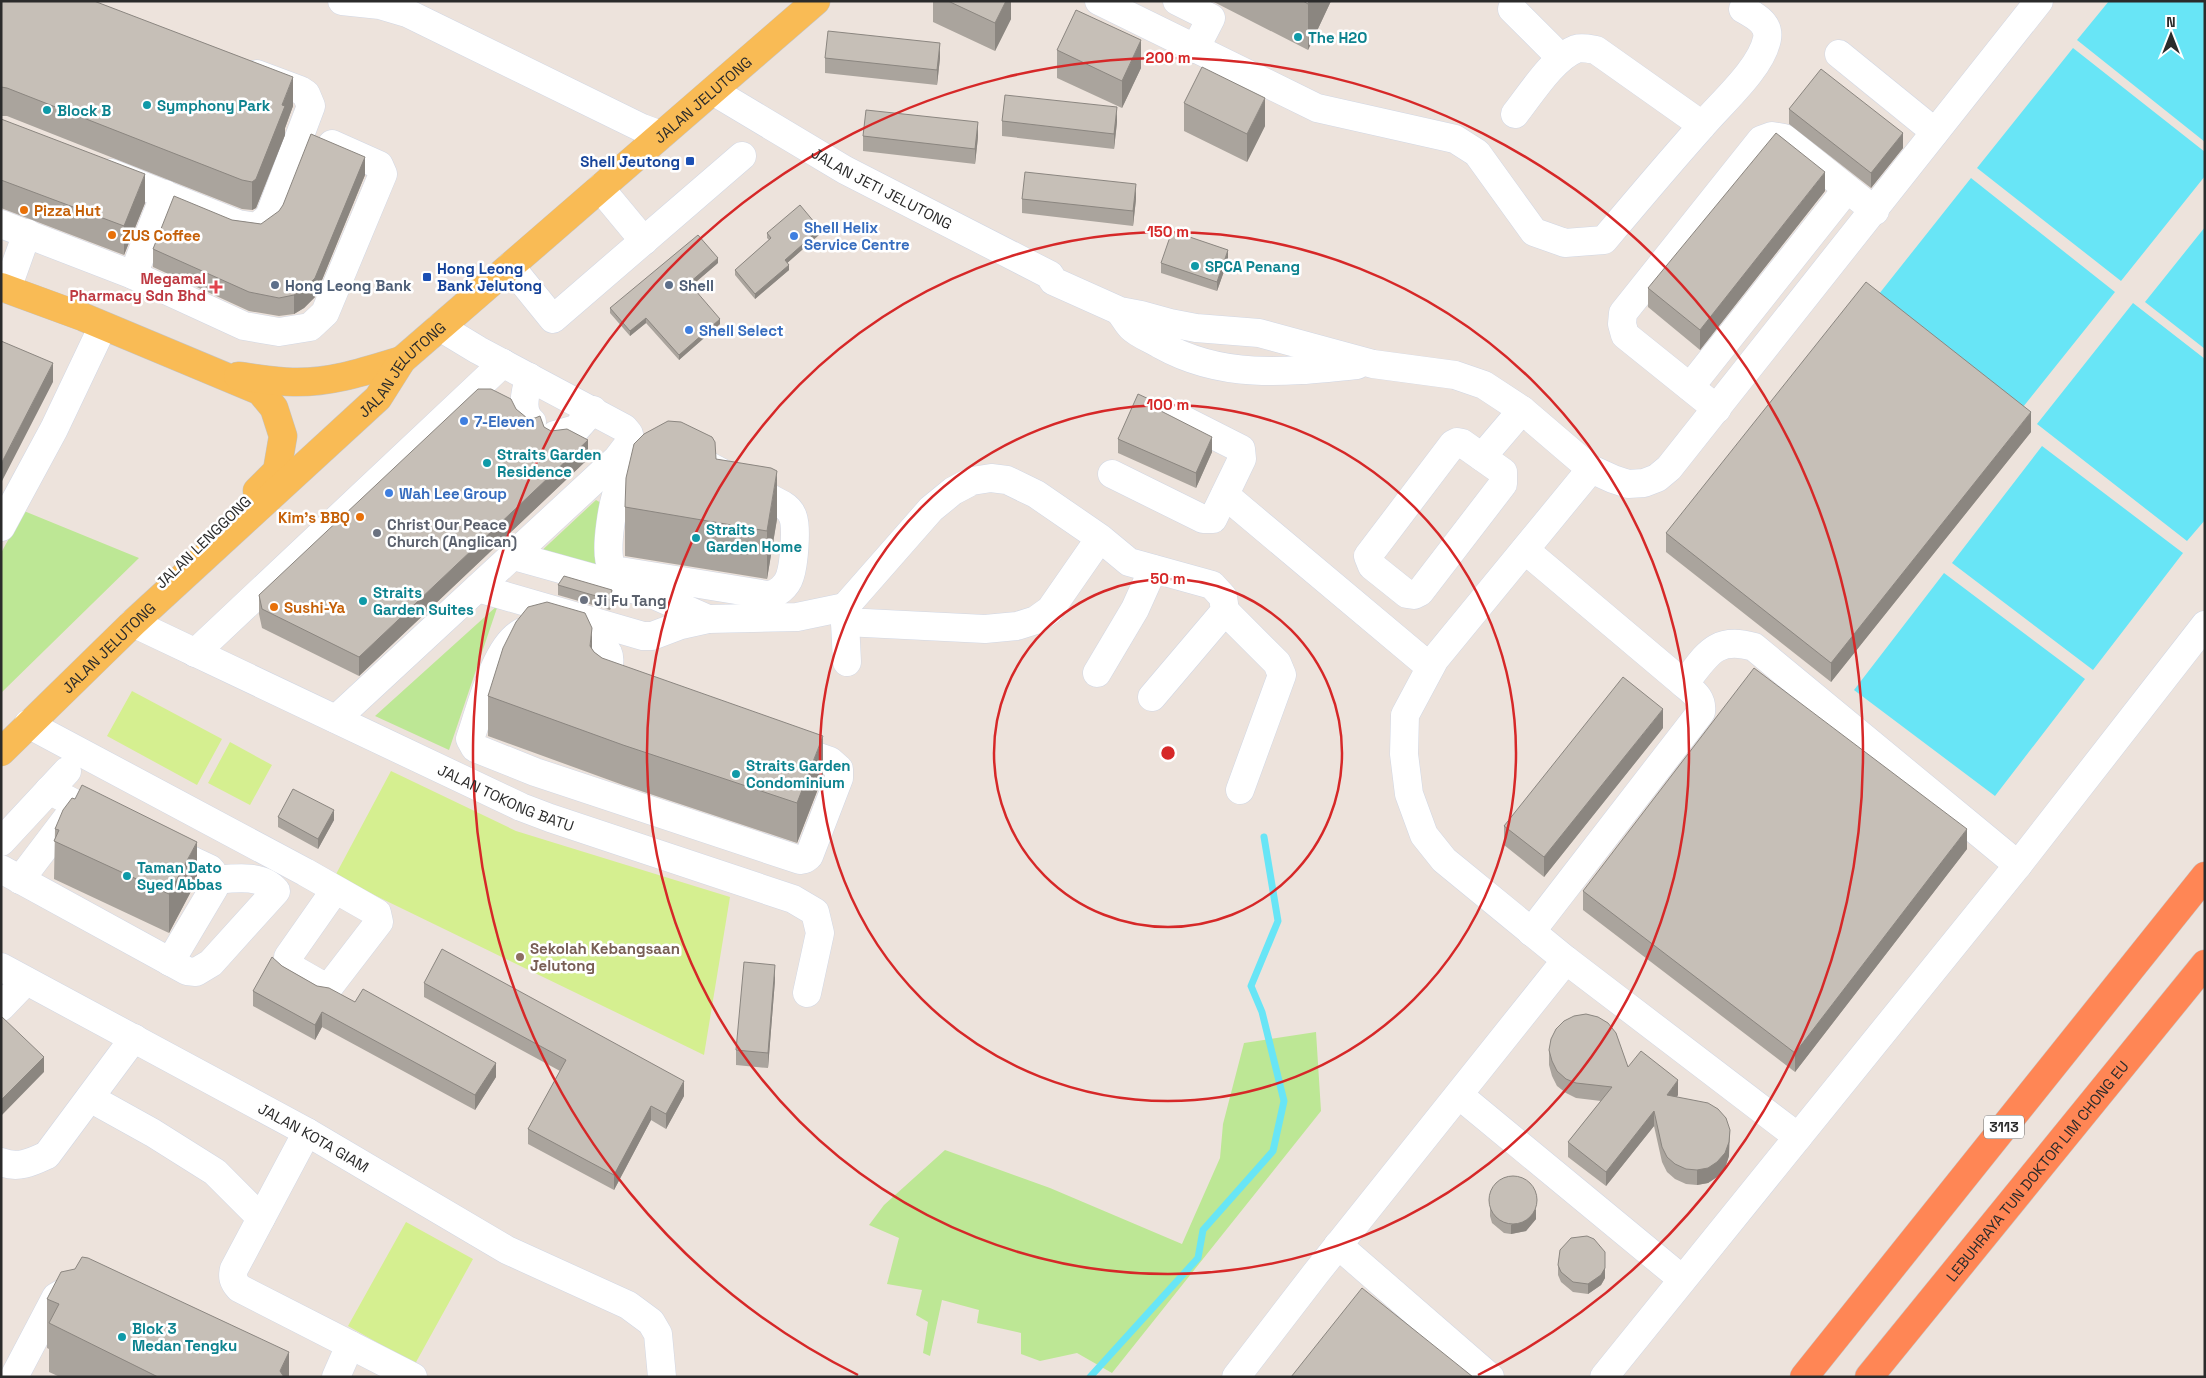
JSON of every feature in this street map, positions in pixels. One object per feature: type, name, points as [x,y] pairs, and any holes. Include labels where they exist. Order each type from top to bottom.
[{"type":"highway","name":"3113","points":[[1804,1377],[2205,876]]},
{"type":"highway","name":"LEBUHRAYA TUN DOKTOR LIM CHONG EU","points":[[1869,1377],[2205,964]]},
{"type":"main road","name":"JALAN JELUTONG","points":[[3,750],[134,623],[378,398],[402,360],[816,1]]},
{"type":"main road","name":"JALAN LENGGONG","points":[[3,750],[6,729],[277,471],[283,436],[274,408],[260,391],[103,326],[4,288]]},
{"type":"main road","name":"JALAN LENGGONG","points":[[222,374],[291,382],[308,382],[350,376],[402,360]]},
{"type":"street","points":[[342,1],[380,5],[407,13],[642,128],[661,135]]},
{"type":"street","points":[[1099,1],[1317,108],[1455,139],[1477,153],[1534,232],[1565,243],[1604,240],[1702,125],[1748,75],[1767,39],[1767,31],[1764,23],[1743,9]]},
{"type":"street","points":[[1177,1],[1214,12],[1195,48]]},
{"type":"street","points":[[1120,311],[1132,328],[1169,349],[1195,360],[1240,371],[1282,373],[1373,364],[1455,375],[1484,385],[1522,410],[1591,469],[1613,480],[1628,484],[1644,483],[1657,478],[1669,468],[1875,211],[2039,1]]},
{"type":"street","points":[[1512,9],[1561,58]]},
{"type":"street","points":[[1515,114],[1561,58],[1577,49],[1596,50],[1702,125]]},
{"type":"street","points":[[1839,54],[1935,132]]},
{"type":"street","points":[[83,162],[238,224],[257,227],[269,217],[299,123],[311,106],[306,94],[236,66]]},
{"type":"street","name":"JALAN JETI JELUTONG","points":[[713,91],[845,170],[1050,275],[1053,282],[1120,311],[1196,328],[1259,333],[1373,364]]},
{"type":"street","points":[[1,224],[134,275],[244,326],[279,332],[310,327],[325,313],[383,174],[379,165],[299,123]]},
{"type":"street","points":[[1717,409],[1625,334],[1622,324],[1623,313],[1761,140],[1772,136],[1784,138],[1875,211]]},
{"type":"street","points":[[510,266],[553,319],[742,156]]},
{"type":"street","points":[[600,188],[644,241]]},
{"type":"street","points":[[1690,387],[1847,189]]},
{"type":"street","points":[[134,275],[166,194]]},
{"type":"street","points":[[4,288],[27,233]]},
{"type":"street","points":[[1762,296],[1790,318]]},
{"type":"street","points":[[1,527],[54,429],[103,326]]},
{"type":"street","points":[[336,719],[514,556],[624,465],[668,453],[683,453],[788,508],[794,523],[791,574],[788,582],[776,593],[767,595],[614,569],[608,557],[614,501],[620,485],[624,465],[630,442],[629,434],[624,428],[593,410],[503,363],[440,327]]},
{"type":"street","points":[[195,653],[503,363]]},
{"type":"street","points":[[529,377],[524,400],[525,412],[544,429],[576,429],[593,410]]},
{"type":"street","points":[[1482,457],[1522,410]]},
{"type":"street","points":[[1112,474],[1208,521],[1217,514],[1242,459],[1241,449],[1166,411]]},
{"type":"street","points":[[1457,442],[1462,443],[1482,457],[1503,472],[1505,478],[1503,484],[1420,592],[1414,595],[1407,594],[1372,566],[1368,556],[1370,551],[1453,444],[1457,442]]},
{"type":"street","points":[[1591,469],[1435,659],[1405,715],[1404,754],[1409,794],[1424,835],[1444,860],[1566,960],[1798,1137]]},
{"type":"street","points":[[847,662],[845,615],[931,510],[953,491],[972,481],[991,478],[1007,480],[1036,494],[1100,538],[1129,562],[1212,585],[1224,598],[1225,611],[1277,663],[1282,675],[1240,790]]},
{"type":"street","points":[[1225,495],[1430,668]]},
{"type":"street","points":[[478,588],[643,636],[652,636],[681,625],[708,619],[845,615],[985,629],[1017,626],[1036,620],[1050,610],[1100,538]]},
{"type":"street","points":[[1525,550],[1700,698],[1702,705],[1701,712],[1531,932]]},
{"type":"street","points":[[514,556],[654,595],[708,619]]},
{"type":"street","points":[[1098,673],[1135,609],[1153,569]]},
{"type":"street","points":[[1152,697],[1225,611]]},
{"type":"street","name":"JALAN TOKONG BATU","points":[[134,623],[521,807],[793,898],[815,912],[820,933],[807,993]]},
{"type":"street","points":[[1604,1377],[2018,865],[2205,625]]},
{"type":"street","points":[[548,626],[597,641],[604,647],[609,654],[609,664],[605,680],[607,683],[827,759],[839,769],[840,774],[809,856],[800,860],[534,772],[475,748],[470,739],[499,658],[508,642],[520,633],[533,628],[548,626]]},
{"type":"street","points":[[1684,684],[1710,653],[1719,646],[1736,643],[1754,647],[2018,865]]},
{"type":"street","points":[[28,724],[305,872],[335,890]]},
{"type":"street","points":[[521,807],[534,772]]},
{"type":"street","points":[[1,842],[58,781],[77,806],[210,869],[214,874],[214,888],[170,962]]},
{"type":"street","points":[[77,806],[11,874],[187,971],[196,972],[204,968],[276,891],[270,884],[247,878],[215,880]]},
{"type":"street","points":[[1236,1377],[1338,1245],[1566,960]]},
{"type":"street","name":"JALAN KOTA GIAM","points":[[1,967],[307,1132],[507,1250],[628,1305],[650,1322],[658,1334],[662,1377]]},
{"type":"street","points":[[1,1007],[26,981]]},
{"type":"street","points":[[4,1169],[30,1163],[47,1154],[134,1038]]},
{"type":"street","points":[[1459,1095],[1682,1280]]},
{"type":"street","points":[[90,1098],[153,1133],[215,1172],[261,1218]]},
{"type":"street","points":[[307,1132],[234,1269],[232,1276],[234,1282],[239,1288],[413,1377]]},
{"type":"street","points":[[1338,1245],[1490,1377]]},
{"type":"street","points":[[14,1377],[56,1297],[73,1287],[93,1292]]},
{"type":"street","points":[[336,1377],[350,1345]]},
{"type":"green space","points":[[596,500],[608,507],[598,572],[536,556]]},
{"type":"green space","points":[[24,511],[139,558],[1,693],[1,553]]},
{"type":"green space","points":[[498,605],[449,750],[375,716]]},
{"type":"green space","points":[[132,691],[222,739],[197,785],[107,736]]},
{"type":"green space","points":[[230,742],[272,765],[250,805],[208,783]]},
{"type":"green space","points":[[391,771],[516,831],[730,897],[704,1055],[335,876]]},
{"type":"green space","points":[[1316,1032],[1321,1111],[1112,1373],[1077,1353],[1040,1361],[1021,1354],[1021,1333],[977,1323],[979,1310],[942,1300],[930,1356],[923,1353],[928,1322],[916,1315],[922,1290],[887,1284],[899,1238],[869,1225],[884,1205],[945,1150],[1050,1188],[1182,1244],[1220,1158],[1223,1124],[1244,1043]]},
{"type":"green space","points":[[406,1222],[473,1259],[415,1364],[348,1326]]},
{"type":"water","points":[[2109,1],[2205,1],[2205,142],[2077,40]]},
{"type":"water","points":[[2073,48],[2205,152],[2205,176],[2121,281],[1977,168]]},
{"type":"water","points":[[1971,178],[2115,292],[2019,412],[1875,299]]},
{"type":"water","points":[[2205,227],[2205,349],[2145,302]]},
{"type":"water","points":[[2133,303],[2205,359],[2205,520],[2187,541],[2037,424]]},
{"type":"water","points":[[2042,446],[2183,553],[2093,670],[1952,563]]},
{"type":"water","points":[[1944,573],[2085,679],[1995,796],[1854,690]]},
{"type":"building","name":"Symphony Park","points":[[1,1],[94,1],[293,77],[282,105],[285,106],[256,179],[252,182],[242,180],[1,87]]},
{"type":"building","points":[[948,1],[1006,1],[995,23]]},
{"type":"building","points":[[1076,10],[1141,40],[1122,81],[1057,50]]},
{"type":"building","points":[[828,31],[940,43],[937,70],[825,58]]},
{"type":"building","points":[[1202,67],[1265,98],[1247,134],[1184,103]]},
{"type":"building","points":[[1821,69],[1903,133],[1871,173],[1789,109]]},
{"type":"building","points":[[1005,95],[1117,107],[1114,134],[1002,121]]},
{"type":"building","points":[[866,110],[978,122],[975,149],[863,136]]},
{"type":"building","points":[[1,119],[145,174],[124,226],[1,180]]},
{"type":"building","points":[[1776,133],[1825,172],[1700,330],[1648,288]]},
{"type":"building","points":[[311,134],[365,157],[315,278],[304,290],[294,295],[279,298],[249,292],[153,249],[174,196],[232,220],[261,224],[279,211]]},
{"type":"building","points":[[1025,172],[1136,184],[1133,211],[1022,199]]},
{"type":"building","points":[[800,205],[820,229],[785,260],[789,265],[755,294],[735,270],[771,238],[767,233]]},
{"type":"building","name":"SPCA Penang","points":[[1172,231],[1228,250],[1217,282],[1161,263]]},
{"type":"building","name":"Shell","points":[[698,235],[718,258],[689,283],[720,319],[679,355],[646,318],[630,331],[610,308]]},
{"type":"building","points":[[1866,282],[2031,412],[1831,663],[1666,533]]},
{"type":"building","points":[[1,341],[53,363],[1,464]]},
{"type":"building","points":[[478,389],[491,389],[511,399],[516,409],[527,418],[540,416],[544,427],[551,431],[567,429],[588,440],[359,657],[262,609],[259,595]]},
{"type":"building","points":[[1138,394],[1151,400],[1159,410],[1212,437],[1196,473],[1118,439]]},
{"type":"building","points":[[668,421],[681,422],[712,437],[715,442],[716,459],[771,468],[777,471],[767,531],[625,507],[626,478],[634,444],[644,434]]},
{"type":"building","points":[[564,576],[612,590],[610,600],[558,585]]},
{"type":"building","points":[[547,602],[585,613],[592,628],[590,646],[602,658],[823,736],[797,803],[623,745],[488,696],[503,648],[516,622],[528,607]]},
{"type":"building","points":[[1754,668],[1967,829],[1795,1053],[1583,891]]},
{"type":"building","points":[[1623,677],[1663,709],[1544,857],[1504,826]]},
{"type":"building","points":[[82,785],[197,842],[169,894],[54,841],[59,830],[55,829],[63,810],[72,798],[75,799]]},
{"type":"building","points":[[293,789],[334,810],[318,839],[278,817]]},
{"type":"building","points":[[442,949],[684,1081],[666,1114],[651,1106],[614,1175],[528,1129],[566,1060],[424,983]]},
{"type":"building","points":[[272,957],[282,966],[317,986],[329,988],[355,1002],[363,989],[496,1063],[475,1095],[322,1012],[315,1025],[253,991]]},
{"type":"building","points":[[744,962],[775,965],[768,1053],[736,1050]]},
{"type":"building","points":[[1586,1014],[1598,1017],[1608,1023],[1616,1033],[1628,1067],[1641,1051],[1678,1080],[1667,1095],[1708,1103],[1718,1109],[1726,1118],[1730,1130],[1729,1142],[1725,1153],[1717,1162],[1708,1168],[1697,1170],[1686,1169],[1675,1164],[1667,1157],[1662,1147],[1654,1111],[1606,1172],[1568,1142],[1612,1087],[1576,1083],[1566,1079],[1557,1071],[1552,1061],[1549,1050],[1551,1039],[1556,1029],[1564,1021],[1574,1016]]},
{"type":"building","points":[[1,1016],[44,1057],[1,1100]]},
{"type":"building","points":[[1513,1176],[1522,1178],[1530,1183],[1535,1191],[1537,1200],[1535,1209],[1530,1217],[1522,1222],[1513,1224],[1504,1222],[1496,1217],[1491,1209],[1489,1200],[1491,1191],[1496,1183],[1504,1178]]},
{"type":"building","points":[[1587,1236],[1594,1239],[1605,1252],[1605,1268],[1601,1275],[1588,1284],[1573,1282],[1561,1272],[1558,1265],[1560,1250],[1571,1238]]},
{"type":"building","points":[[82,1257],[88,1258],[289,1352],[280,1371],[284,1377],[158,1377],[49,1323],[59,1304],[47,1299],[61,1272],[75,1269]]},
{"type":"building","points":[[1362,1288],[1473,1377],[1291,1377]]},
{"type":"waterway","points":[[1090,1377],[1198,1258],[1203,1230],[1273,1151],[1284,1101],[1262,1012],[1251,986],[1278,921],[1264,837]]},
{"type":"place","name":"The H2O","points":[[1298,37]]},
{"type":"place","name":"Symphony Park","points":[[147,105]]},
{"type":"place","name":"Block B","points":[[47,110]]},
{"type":"place","name":"Shell Jeutong","points":[[690,161]]},
{"type":"place","name":"Pizza Hut","points":[[24,210]]},
{"type":"place","name":"ZUS Coffee","points":[[112,235]]},
{"type":"place","name":"Shell Helix Service Centre","points":[[794,236]]},
{"type":"place","name":"SPCA Penang","points":[[1195,266]]},
{"type":"place","name":"Hong Leong Bank Jelutong","points":[[427,277]]},
{"type":"place","name":"Hong Leong Bank","points":[[275,285]]},
{"type":"place","name":"Shell","points":[[669,285]]},
{"type":"place","name":"Megamal Pharmacy Sdn Bhd","points":[[216,287]]},
{"type":"place","name":"Shell Select","points":[[689,330]]},
{"type":"place","name":"7-Eleven","points":[[464,421]]},
{"type":"place","name":"Straits Garden Residence","points":[[487,463]]},
{"type":"place","name":"Wah Lee Group","points":[[389,493]]},
{"type":"place","name":"Kim's BBQ","points":[[360,517]]},
{"type":"place","name":"Christ Our Peace Church (Anglican)","points":[[377,533]]},
{"type":"place","name":"Straits Garden Home","points":[[696,538]]},
{"type":"place","name":"Ji Fu Tang","points":[[584,600]]},
{"type":"place","name":"Straits Garden Suites","points":[[363,601]]},
{"type":"place","name":"Sushi-Ya","points":[[274,607]]},
{"type":"place","name":"Straits Garden Condominium","points":[[736,774]]},
{"type":"place","name":"Taman Dato Syed Abbas","points":[[127,876]]},
{"type":"place","name":"Sekolah Kebangsaan Jelutong","points":[[520,957]]},
{"type":"place","name":"Blok 3 Medan Tengku","points":[[122,1337]]}]
